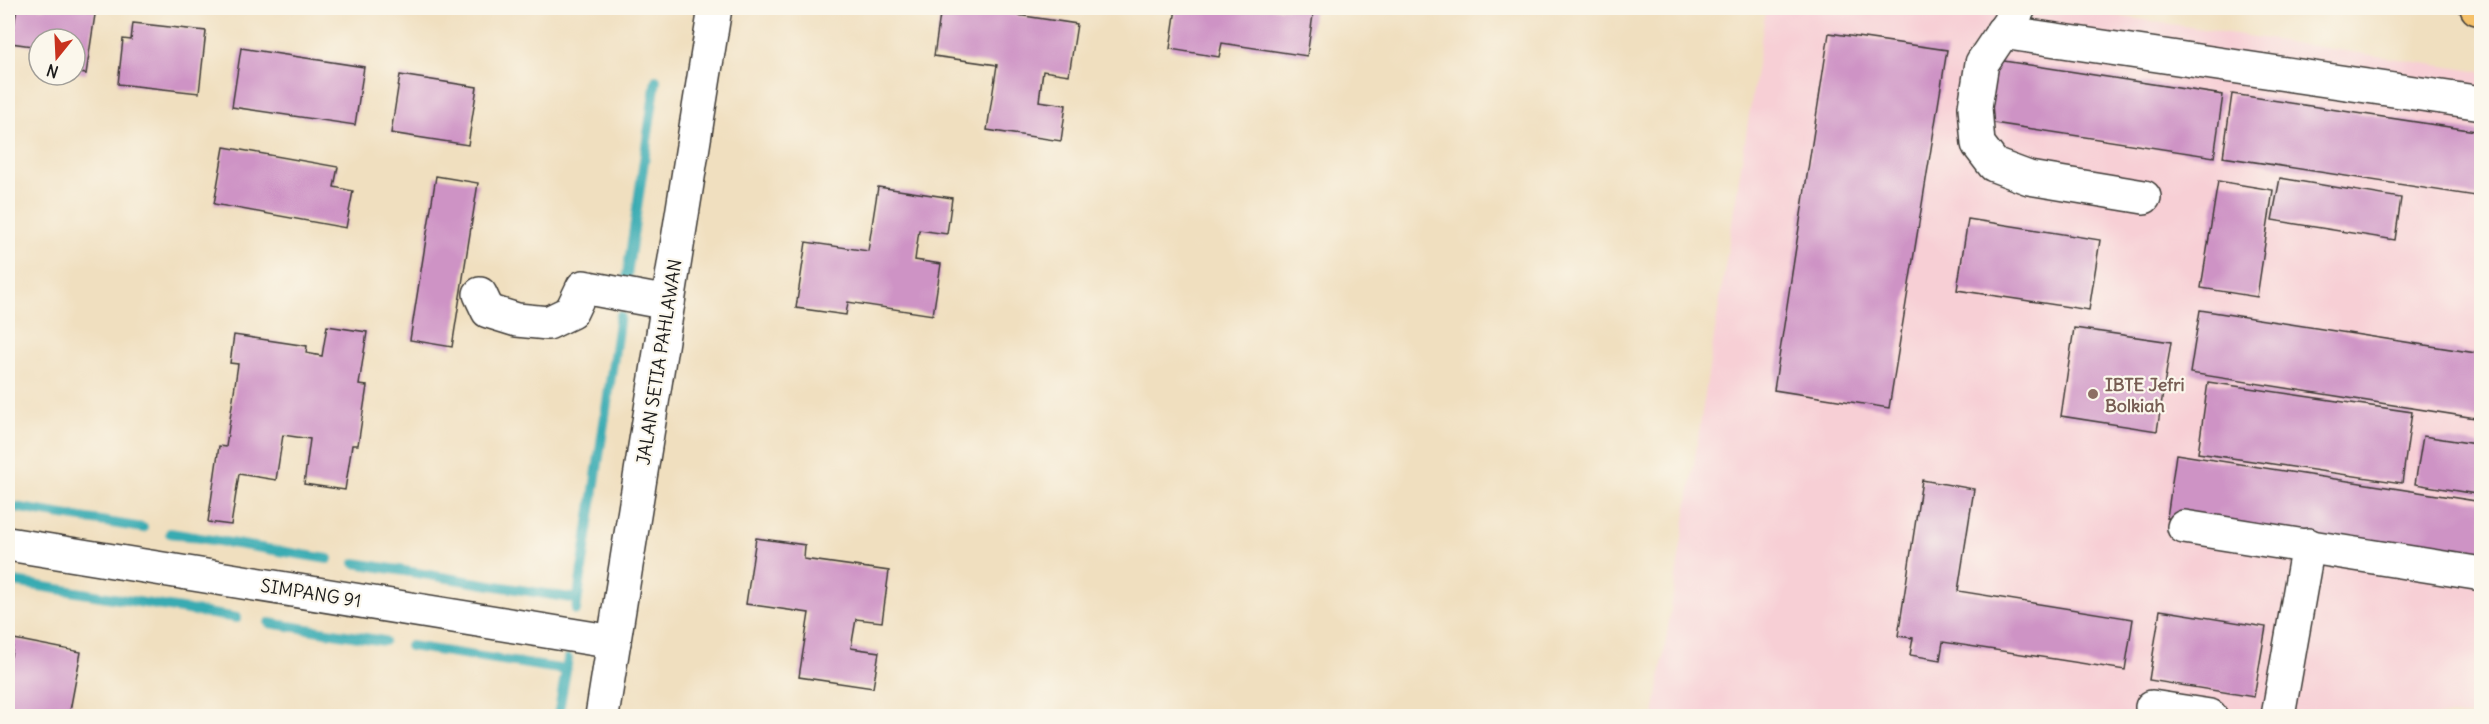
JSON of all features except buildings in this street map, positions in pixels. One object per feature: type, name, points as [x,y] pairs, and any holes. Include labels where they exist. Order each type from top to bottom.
[{"type":"street","name":"JALAN SETIA PAHLAWAN","points":[[602,717],[715,8]]},
{"type":"street","points":[[2144,197],[2029,178],[1995,165],[1978,144],[1976,107],[1982,63],[2011,20],[2481,103]]},
{"type":"street","points":[[480,294],[488,311],[517,320],[548,323],[571,312],[583,287],[668,303]]},
{"type":"street","points":[[2184,527],[2481,574]]},
{"type":"street","name":"SIMPANG 91","points":[[8,544],[614,642]]},
{"type":"street","points":[[2278,717],[2308,545]]},
{"type":"street","points":[[2152,707],[2210,717]]},
{"type":"shaded area","name":"IBTE Jefri Bolkiah","points":[[1766,8],[2066,8],[2481,72],[2481,716],[1654,716]]},
{"type":"waterway","points":[[627,276],[656,80]]},
{"type":"waterway","points":[[576,610],[620,316]]},
{"type":"waterway","points":[[8,506],[143,528]]},
{"type":"waterway","points":[[170,533],[328,559]]},
{"type":"waterway","points":[[355,563],[577,599]]},
{"type":"waterway","points":[[8,581],[237,618]]},
{"type":"waterway","points":[[269,623],[384,641]]},
{"type":"waterway","points":[[410,646],[566,670]]},
{"type":"waterway","points":[[558,716],[568,659]]},
{"type":"place","name":"IBTE Jefri Bolkiah","points":[[2093,394]]}]
